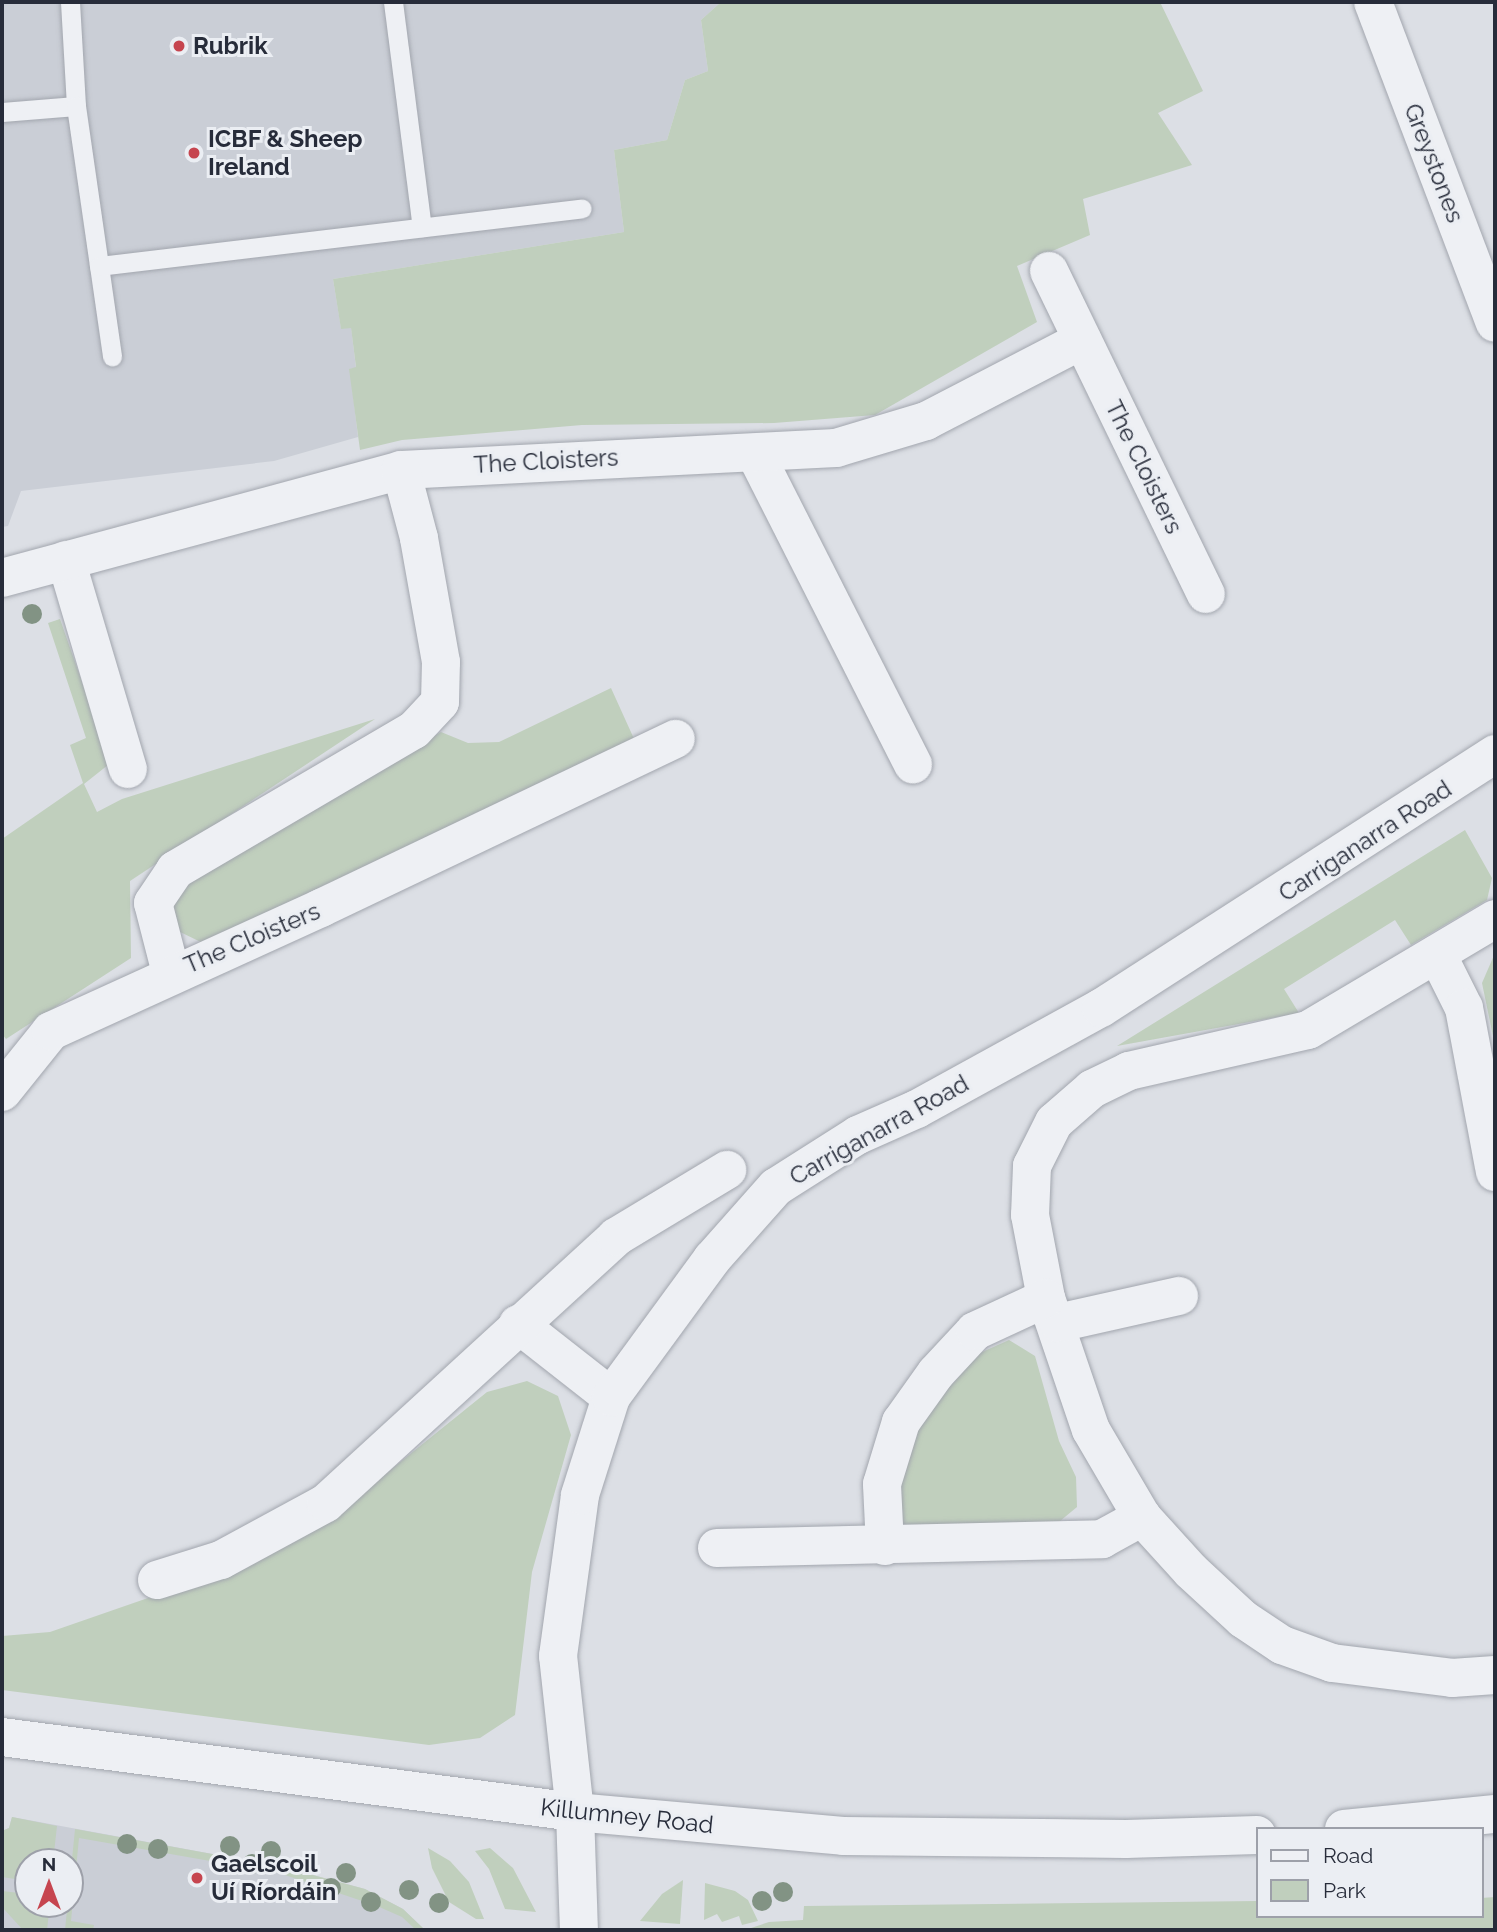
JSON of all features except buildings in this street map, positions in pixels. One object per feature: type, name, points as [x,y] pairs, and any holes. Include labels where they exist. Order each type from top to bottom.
[{"type":"street","name":"Greystones","points":[[1373,2],[1495,323]]},
{"type":"street","name":"The Cloisters","points":[[1049,271],[1206,594]]},
{"type":"street","name":"The Cloisters","points":[[2,578],[401,470],[664,454],[756,455],[836,448],[926,421],[1082,340]]},
{"type":"street","points":[[756,455],[913,765]]},
{"type":"street","points":[[171,973],[153,903],[175,870],[414,730],[440,702],[441,662],[419,538],[401,470]]},
{"type":"street","points":[[66,560],[128,769]]},
{"type":"street","name":"The Cloisters","points":[[2,1092],[51,1031],[171,973],[321,908],[676,738]]},
{"type":"street","name":"Carriganarra Road","points":[[579,1930],[575,1812],[558,1656],[580,1495],[611,1397],[689,1288],[776,1187],[858,1136],[1101,1008],[1494,758]]},
{"type":"street","points":[[1495,919],[1308,1030],[1129,1071],[1083,1097],[1054,1122],[1031,1166],[1030,1215],[1052,1310],[1091,1430],[1142,1517],[1243,1619],[1282,1645],[1332,1663],[1386,1672],[1452,1678],[1495,1675]]},
{"type":"street","points":[[1437,954],[1464,1007],[1495,1172]]},
{"type":"street","points":[[157,1580],[221,1560],[326,1503],[439,1403],[518,1324],[616,1237],[727,1170]]},
{"type":"street","points":[[885,1546],[883,1484],[901,1422],[936,1373],[975,1331],[1052,1310],[1179,1296]]},
{"type":"street","points":[[518,1324],[611,1397]]},
{"type":"street","points":[[717,1548],[1102,1539],[1142,1517]]},
{"type":"street","name":"Killumney Road","points":[[2,1737],[575,1812],[844,1836],[1126,1839],[1256,1835]]},
{"type":"street","points":[[1364,1827],[1495,1814]]},
{"type":"lane","points":[[70,2],[76,106],[112,356]]},
{"type":"lane","points":[[393,2],[422,227]]},
{"type":"lane","points":[[2,112],[76,106]]},
{"type":"lane","points":[[99,266],[582,208]]},
{"type":"shaded area","points":[[2,2],[721,2],[701,20],[708,71],[685,80],[667,140],[614,150],[624,232],[333,279],[341,328],[351,327],[356,368],[350,369],[358,437],[274,461],[21,491],[8,526],[2,527]]},
{"type":"shaded area","name":"Gaelscoil Uí Ríordáin","points":[[12,1817],[283,1867],[365,1889],[403,1909],[425,1930],[2,1930],[2,1831],[9,1828]]},
{"type":"green space","points":[[721,2],[1160,2],[1203,91],[1158,113],[1192,165],[1083,199],[1090,235],[1017,266],[1037,322],[875,415],[774,423],[582,425],[402,440],[360,450],[349,369],[356,367],[351,328],[341,329],[333,279],[624,232],[614,150],[667,140],[685,80],[708,71],[701,20]]},
{"type":"green space","points":[[60,619],[104,745],[108,765],[84,784],[97,812],[122,799],[375,719],[130,881],[131,958],[6,1039],[2,1034],[2,839],[83,783],[70,745],[86,738],[48,623]]},
{"type":"green space","points":[[611,688],[635,741],[207,945],[178,931],[170,901],[184,880],[441,732],[468,743],[499,742]]},
{"type":"green space","points":[[1465,830],[1492,878],[1487,900],[1411,945],[1395,920],[1284,989],[1299,1013],[1117,1046]]},
{"type":"green space","points":[[1495,953],[1495,1046],[1482,983]]},
{"type":"green space","points":[[1009,1340],[1035,1356],[1059,1441],[1076,1477],[1077,1507],[1048,1531],[903,1534],[894,1479],[920,1420],[980,1353]]},
{"type":"green space","points":[[527,1381],[558,1396],[571,1435],[532,1572],[515,1715],[480,1738],[429,1745],[2,1690],[2,1636],[50,1632],[266,1557],[373,1484],[487,1392]]},
{"type":"green space","points":[[12,1817],[57,1826],[55,1848],[14,1848],[14,1879],[2,1877],[2,1831],[9,1828]]},
{"type":"green space","points":[[75,1829],[283,1867],[365,1889],[403,1909],[425,1930],[416,1930],[402,1917],[377,1906],[279,1873],[79,1838],[78,1848],[73,1848]]},
{"type":"green space","points":[[428,1848],[450,1861],[469,1882],[484,1919],[476,1919],[449,1902],[432,1868]]},
{"type":"green space","points":[[490,1848],[513,1868],[536,1912],[505,1909],[489,1869],[475,1851]]},
{"type":"green space","points":[[683,1880],[680,1924],[640,1921],[662,1894]]},
{"type":"green space","points":[[705,1883],[735,1891],[748,1900],[758,1921],[742,1925],[739,1916],[722,1922],[717,1914],[704,1920]]},
{"type":"green space","points":[[2,1891],[14,1892],[14,1918],[48,1918],[47,1930],[23,1930],[2,1907]]},
{"type":"green space","points":[[1495,1897],[1495,1930],[745,1930],[769,1922],[803,1920],[804,1906],[1256,1901],[1256,1918],[1483,1918],[1483,1898]]},
{"type":"green space","points":[[66,1918],[94,1925],[93,1930],[65,1930]]},
{"type":"place","name":"Rubrik","points":[[179,46]]},
{"type":"place","name":"ICBF & Sheep Ireland","points":[[194,153]]},
{"type":"place","name":"Gaelscoil Uí Ríordáin","points":[[197,1878]]}]
